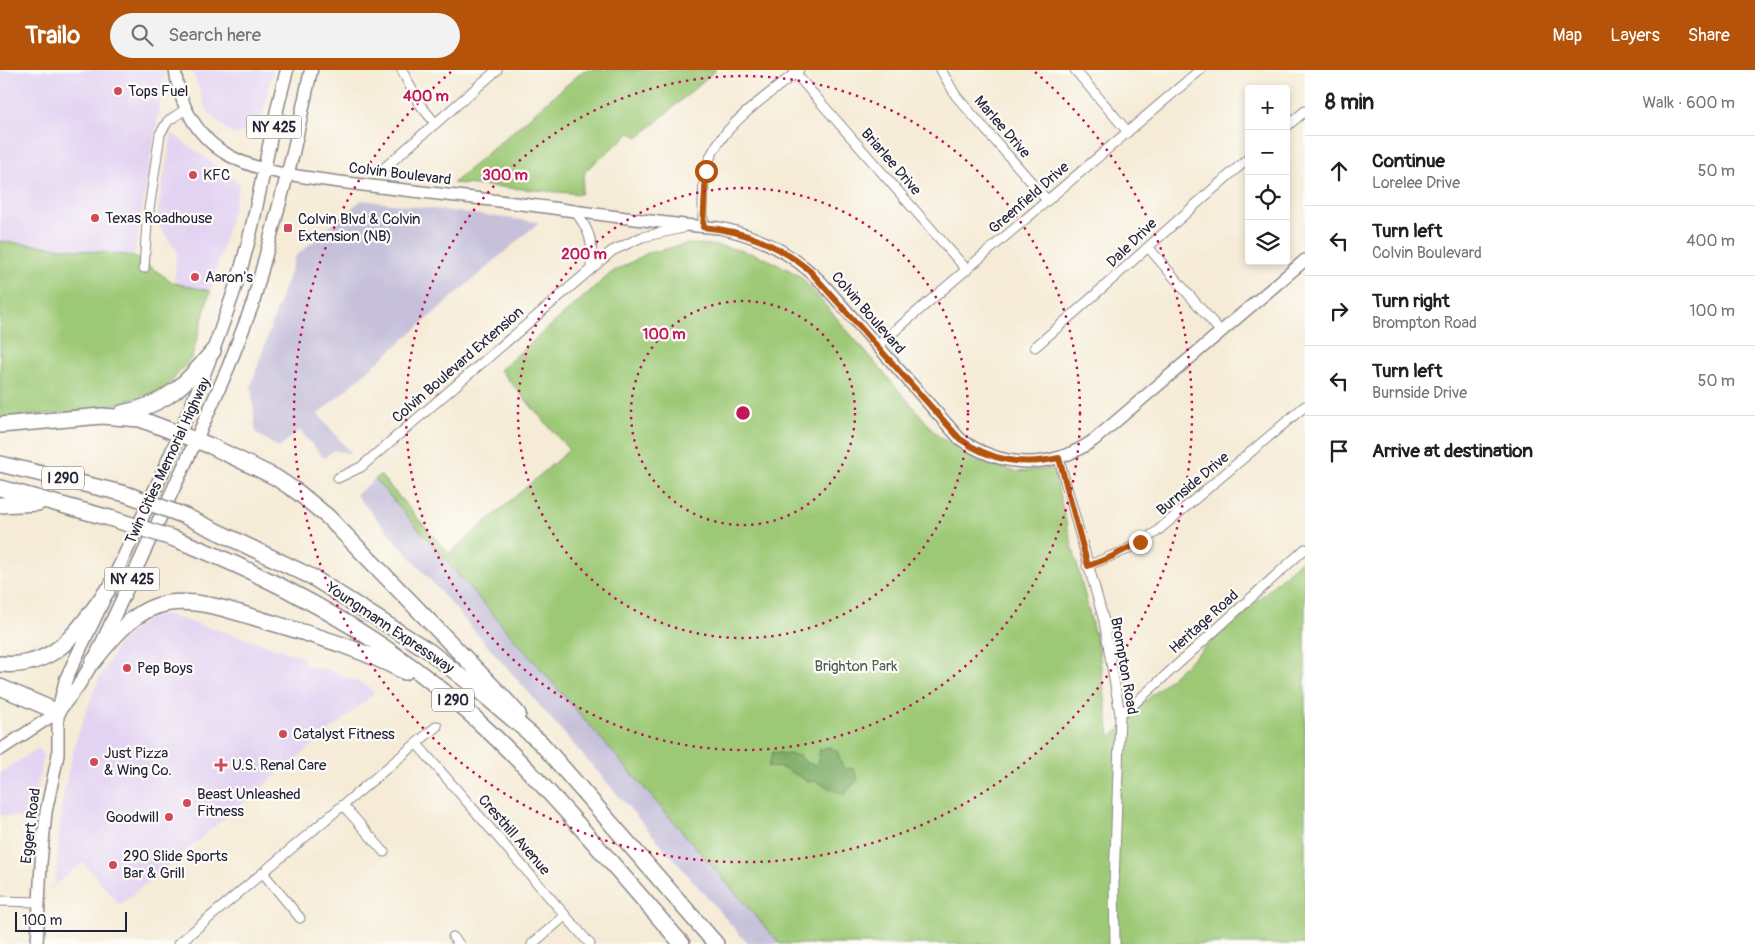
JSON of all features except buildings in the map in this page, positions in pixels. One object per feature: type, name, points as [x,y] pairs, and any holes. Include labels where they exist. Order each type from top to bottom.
[{"type":"highway","points":[[0,425],[102,416],[144,408],[161,401],[179,390],[213,351]]},
{"type":"highway","points":[[102,416],[140,419],[196,440],[287,484],[328,517],[501,694],[541,742]]},
{"type":"highway","name":"Youngmann Expressway","points":[[0,464],[126,494],[185,516],[312,577],[429,651],[541,742],[716,944]]},
{"type":"highway","name":"Youngmann Expressway","points":[[0,488],[113,519],[174,539],[230,561],[294,592],[370,637],[443,692],[496,738],[535,778],[682,944]]},
{"type":"highway","points":[[0,505],[32,503],[68,506]]},
{"type":"highway","points":[[0,664],[26,664],[53,654],[77,631],[107,591]]},
{"type":"highway","points":[[93,662],[121,628],[144,613],[168,604],[194,603],[219,607],[354,649],[387,662],[443,692]]},
{"type":"highway","points":[[0,687],[58,712]]},
{"type":"main road","name":"Twin Cities Memorial Highway","points":[[58,712],[66,679],[179,434],[213,351],[234,292],[287,70]]},
{"type":"main road","name":"Twin Cities Memorial Highway","points":[[58,712],[93,662],[228,368],[253,303],[287,176],[311,70]]},
{"type":"street","name":"Colvin Boulevard","points":[[175,70],[177,85],[186,109],[200,132],[228,155],[264,170],[287,176],[703,227],[751,236],[782,250],[796,259],[821,282],[949,429],[972,448],[1011,462],[1041,462],[1059,458],[1094,440],[1305,260]]},
{"type":"street","points":[[402,70],[418,102],[435,123]]},
{"type":"street","points":[[383,169],[497,70]]},
{"type":"street","name":"Marlee Drive","points":[[941,70],[956,96],[1048,200]]},
{"type":"street","points":[[1075,70],[1128,132]]},
{"type":"street","name":"Greenfield Drive","points":[[877,346],[1200,70]]},
{"type":"street","points":[[703,227],[706,171],[713,150],[735,124],[797,72]]},
{"type":"street","name":"Briarlee Drive","points":[[797,72],[967,270]]},
{"type":"street","points":[[144,268],[147,223],[160,134],[168,121],[186,109]]},
{"type":"street","points":[[1290,124],[1305,111]]},
{"type":"street","name":"Dale Drive","points":[[1035,347],[1113,281],[1148,247],[1245,162]]},
{"type":"street","points":[[574,210],[591,235],[594,248],[592,267]]},
{"type":"street","name":"Colvin Boulevard Extension","points":[[338,478],[361,467],[612,251],[642,237],[675,229],[703,227]]},
{"type":"street","points":[[1148,247],[1221,332]]},
{"type":"street","name":"Burnside Drive","points":[[1088,566],[1126,550],[1161,528],[1305,406]]},
{"type":"street","name":"Brompton Road","points":[[1059,458],[1104,621],[1120,714],[1114,884],[1115,944]]},
{"type":"street","name":"Heritage Road","points":[[1120,714],[1135,703],[1305,549]]},
{"type":"street","points":[[0,750],[58,712]]},
{"type":"street","name":"Eggert Road","points":[[38,944],[38,902],[46,812],[58,755],[58,712]]},
{"type":"street","points":[[185,942],[263,873],[438,726]]},
{"type":"street","name":"Cresthill Avenue","points":[[417,744],[590,944]]},
{"type":"street","points":[[344,805],[384,852]]},
{"type":"street","points":[[263,873],[300,918]]},
{"type":"street","points":[[0,901],[38,902]]},
{"type":"street","points":[[532,944],[566,916]]},
{"type":"shaded area","points":[[0,70],[166,70],[134,256],[0,241]]},
{"type":"shaded area","points":[[192,70],[273,70],[261,126],[233,135],[208,113]]},
{"type":"shaded area","points":[[172,133],[240,184],[210,291],[174,283],[177,251],[156,222]]},
{"type":"shaded area","points":[[361,200],[539,222],[318,414],[352,454],[334,450],[324,458],[299,430],[279,448],[256,433],[251,385],[295,257]]},
{"type":"shaded area","points":[[375,479],[780,944],[748,944],[356,495]]},
{"type":"shaded area","points":[[165,614],[304,657],[302,664],[332,671],[368,686],[374,694],[120,905],[83,862],[51,889],[51,885],[55,884],[62,804],[67,777],[77,737],[99,678],[120,641],[146,620]]},
{"type":"shaded area","points":[[36,749],[40,750],[43,755],[32,819],[0,815],[0,773]]},
{"type":"green space","points":[[584,70],[716,70],[639,137],[630,133],[585,171],[581,194],[453,183]]},
{"type":"green space","points":[[0,241],[134,256],[174,283],[210,291],[192,357],[165,389],[99,409],[0,419]]},
{"type":"green space","name":"Brighton Park","points":[[687,244],[732,248],[760,256],[801,277],[939,437],[982,462],[1017,472],[1053,469],[1099,652],[1110,737],[1128,723],[1135,710],[1305,557],[1305,944],[780,944],[375,479],[380,475],[449,554],[569,450],[500,370],[611,273],[648,253]]},
{"type":"green space","points":[[829,747],[837,751],[843,768],[853,769],[858,779],[844,795],[815,781],[809,782],[784,768],[768,767],[773,752],[800,756],[806,763],[817,765],[820,749]]},
{"type":"place","name":"Tops Fuel","points":[[118,91]]},
{"type":"place","name":"KFC","points":[[193,175]]},
{"type":"place","name":"Texas Roadhouse","points":[[95,218]]},
{"type":"place","name":"Colvin Blvd & Colvin Extension (NB)","points":[[288,228]]},
{"type":"place","name":"Aaron's","points":[[195,277]]},
{"type":"place","name":"Pep Boys","points":[[127,668]]},
{"type":"place","name":"Catalyst Fitness","points":[[283,734]]},
{"type":"place","name":"Just Pizza & Wing Co.","points":[[94,762]]},
{"type":"place","name":"U.S. Renal Care","points":[[221,765]]},
{"type":"place","name":"Beast Unleashed Fitness","points":[[187,803]]},
{"type":"place","name":"Goodwill","points":[[169,817]]},
{"type":"place","name":"290 Slide Sports Bar & Grill","points":[[113,865]]},
{"type":"route","points":[[706,171],[703,227],[719,228],[751,236],[767,242],[796,259],[821,282],[949,429],[960,439],[972,448],[1011,462],[1041,462],[1059,458],[1088,566],[1140,542]]}]
